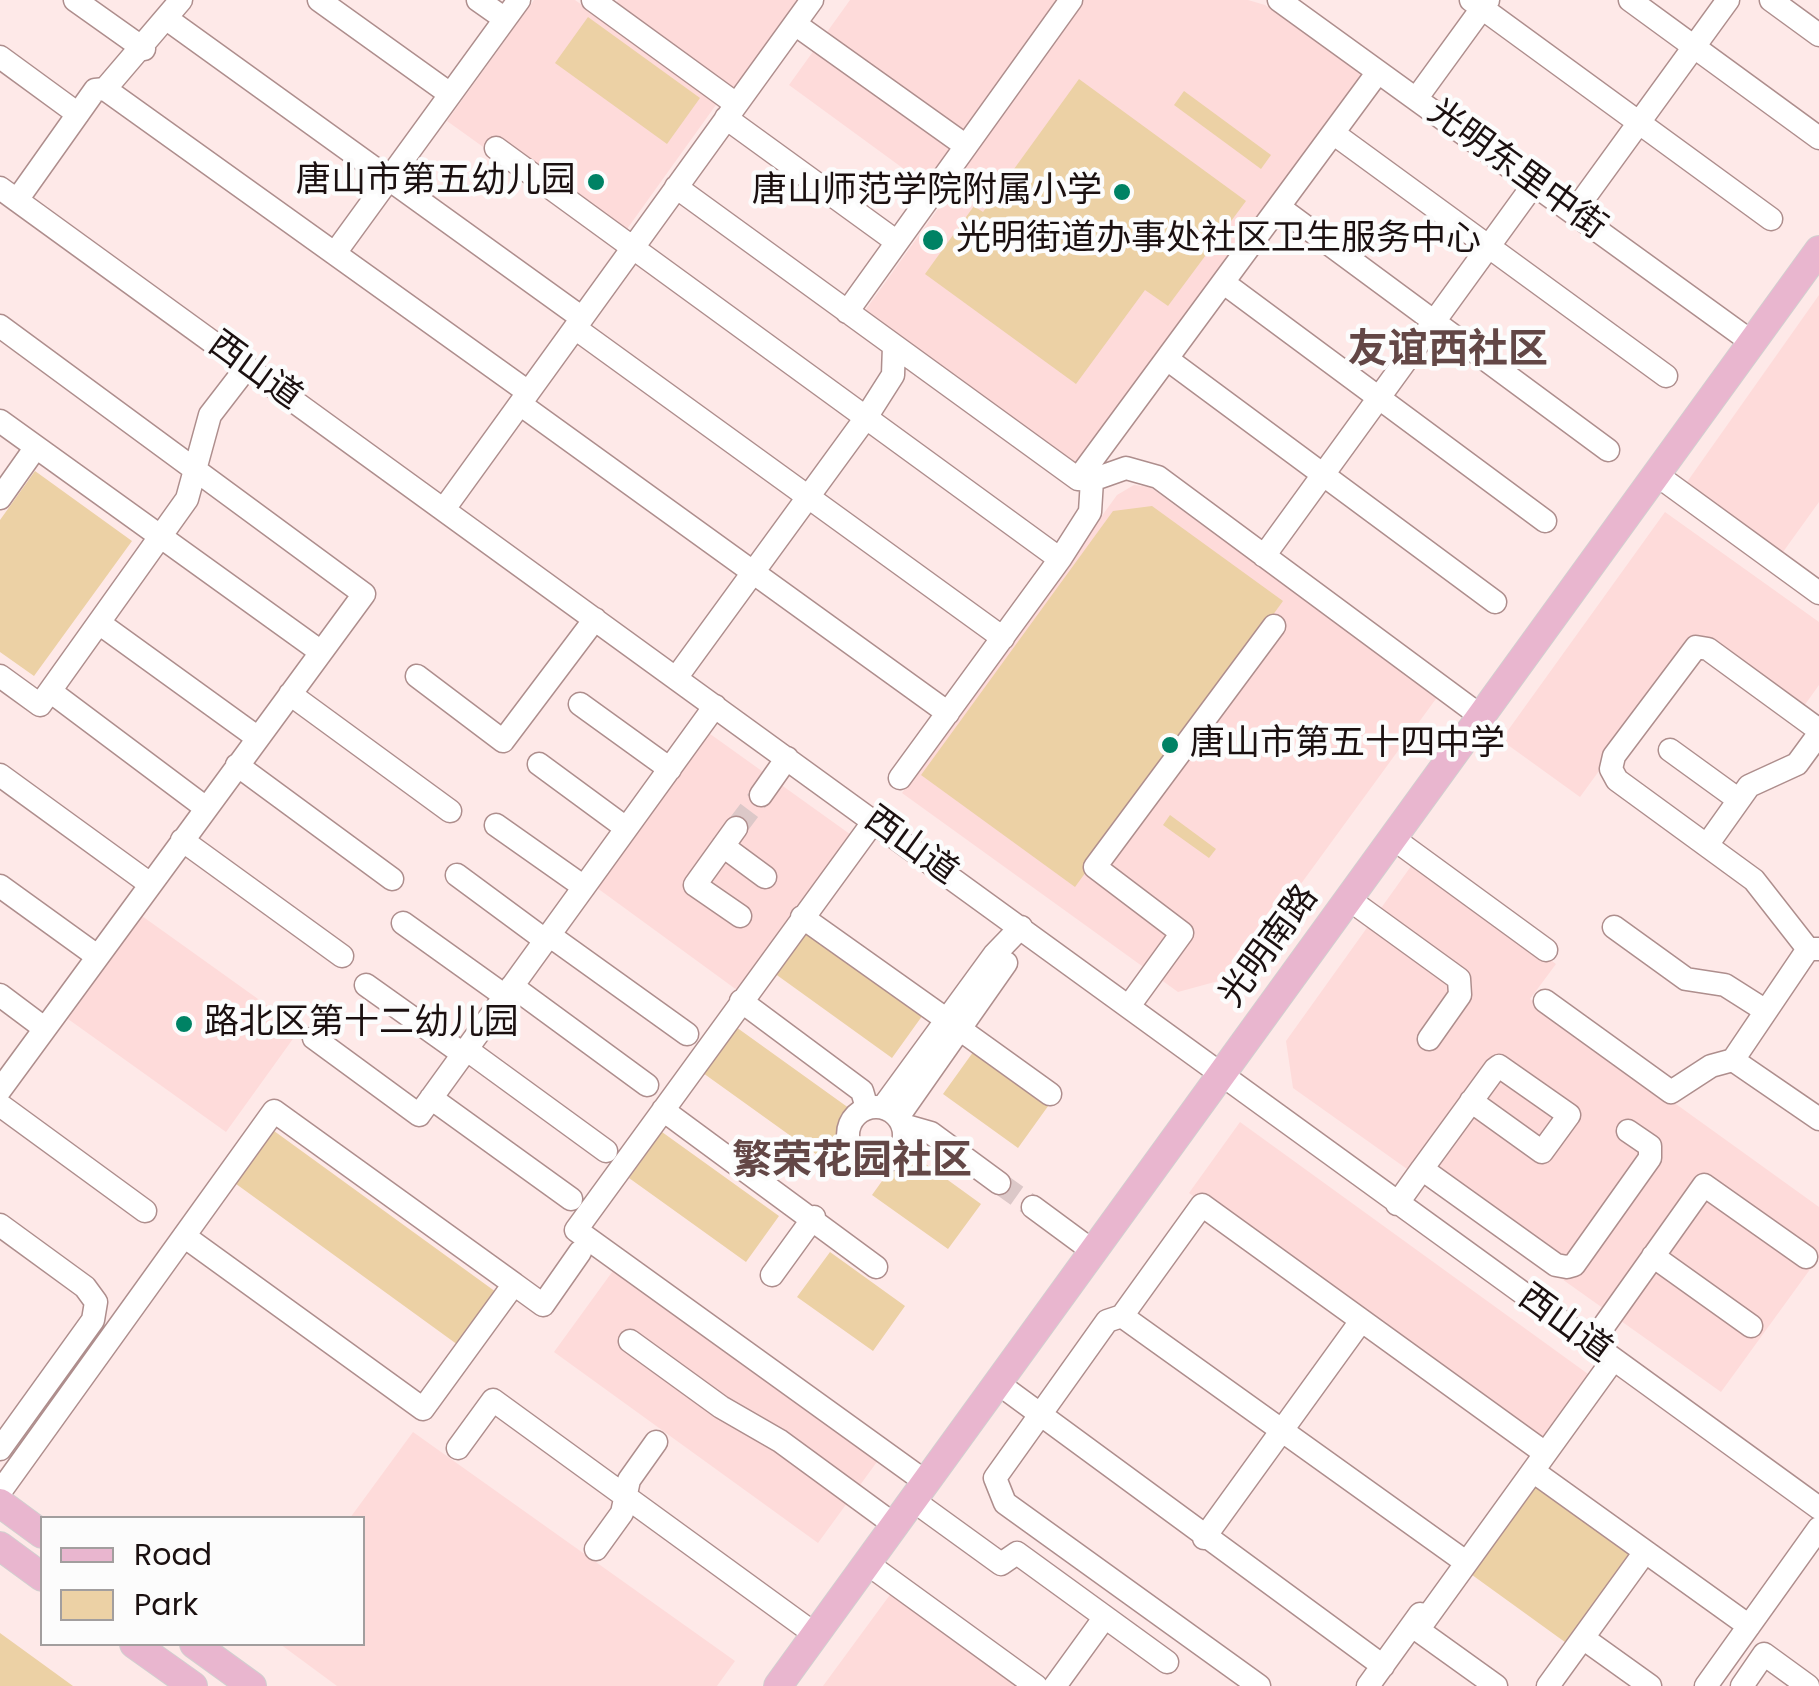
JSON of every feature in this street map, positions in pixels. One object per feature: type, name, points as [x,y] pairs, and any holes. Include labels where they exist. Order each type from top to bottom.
[{"type":"main road","name":"光明南路","points":[[778,1686],[1819,250]]},
{"type":"main road","points":[[0,1503],[40,1533]]},
{"type":"main road","points":[[0,1546],[40,1576]]},
{"type":"main road","points":[[137,1646],[193,1686]]},
{"type":"main road","points":[[197,1646],[252,1686]]},
{"type":"street","points":[[75,0],[144,49]]},
{"type":"street","points":[[319,0],[450,94]]},
{"type":"street","points":[[478,0],[505,20]]},
{"type":"street","points":[[335,253],[519,0]]},
{"type":"street","points":[[444,509],[812,0]]},
{"type":"street","points":[[847,312],[1071,0]]},
{"type":"street","name":"光明东里中街","points":[[1279,0],[1753,343]]},
{"type":"street","points":[[1630,0],[1819,138]]},
{"type":"street","points":[[1574,212],[1728,0]]},
{"type":"street","points":[[1771,0],[1819,35]]},
{"type":"street","points":[[597,1],[897,242]]},
{"type":"street","points":[[1416,99],[1480,3],[1771,220]]},
{"type":"street","points":[[8,194],[95,90],[105,89],[144,49],[174,9],[578,323],[1003,638]]},
{"type":"street","points":[[794,24],[966,146]]},
{"type":"street","points":[[0,56],[78,114]]},
{"type":"street","points":[[900,778],[1090,512],[1085,480],[1167,360],[1378,72]]},
{"type":"street","points":[[105,89],[335,253],[754,573],[948,713]]},
{"type":"street","points":[[1333,133],[1666,376]]},
{"type":"street","points":[[496,148],[1060,559]]},
{"type":"street","points":[[1264,556],[1534,184]]},
{"type":"street","points":[[676,187],[1085,480]]},
{"type":"street","name":"西山道","points":[[8,194],[1130,1006],[1221,1078],[1819,1508]]},
{"type":"street","points":[[1280,206],[1608,450]]},
{"type":"street","points":[[1224,282],[1544,521]]},
{"type":"street","points":[[0,326],[364,594],[0,1090]]},
{"type":"street","points":[[676,678],[865,419],[893,375],[894,346]]},
{"type":"street","points":[[1167,360],[1495,602]]},
{"type":"street","points":[[0,676],[40,704],[188,499],[210,414],[247,366]]},
{"type":"street","points":[[0,421],[321,652]]},
{"type":"street","points":[[0,498],[36,447]]},
{"type":"street","points":[[1085,480],[1126,468],[1158,477],[1482,717]]},
{"type":"street","points":[[1658,475],[1819,593]]},
{"type":"street","points":[[417,676],[503,741],[595,619]]},
{"type":"street","points":[[100,622],[258,738]]},
{"type":"street","points":[[1130,1006],[1182,932],[1094,867],[1274,626]]},
{"type":"street","points":[[1545,1001],[1671,1092],[1711,1066],[1734,1060],[1814,949],[1754,880],[1707,846],[1617,780],[1611,769],[1614,756],[1696,647],[1708,649],[1819,732],[1797,764],[1749,786],[1707,846]]},
{"type":"street","points":[[50,691],[206,808]]},
{"type":"street","points":[[290,694],[450,811]]},
{"type":"street","points":[[580,704],[670,769]]},
{"type":"street","points":[[314,1038],[420,1114],[716,706]]},
{"type":"street","points":[[1670,750],[1739,800]]},
{"type":"street","points":[[761,794],[788,758]]},
{"type":"street","points":[[540,764],[626,828]]},
{"type":"street","points":[[238,766],[392,880]]},
{"type":"street","points":[[0,775],[150,884]]},
{"type":"street","points":[[874,821],[576,1230],[920,1492],[1001,1564],[1017,1553],[1167,1662]]},
{"type":"street","points":[[496,825],[584,887]]},
{"type":"street","points":[[740,916],[695,884],[730,837],[765,876]]},
{"type":"street","points":[[1394,839],[1546,950]]},
{"type":"street","points":[[182,840],[342,956]]},
{"type":"street","points":[[457,874],[687,1034]]},
{"type":"street","points":[[0,886],[97,956]]},
{"type":"street","points":[[1350,900],[1459,979],[1460,995],[1429,1039]]},
{"type":"street","points":[[802,917],[1050,1094]]},
{"type":"street","points":[[403,922],[647,1085]]},
{"type":"street","points":[[1614,927],[1686,979],[1725,985],[1766,1011]]},
{"type":"street","points":[[888,1114],[954,1025],[994,954],[1021,928]]},
{"type":"street","points":[[366,984],[606,1151]]},
{"type":"street","points":[[0,996],[44,1028]]},
{"type":"street","points":[[742,1001],[862,1090],[888,1114],[931,1133],[999,1183]]},
{"type":"street","points":[[1734,1060],[1819,1120]]},
{"type":"street","points":[[431,1098],[571,1199]]},
{"type":"street","points":[[1397,1204],[1471,1101]]},
{"type":"street","points":[[0,1104],[146,1211]]},
{"type":"street","points":[[662,1110],[814,1217],[876,1267]]},
{"type":"street","points":[[0,1492],[184,1236],[250,1153],[274,1111],[542,1305],[580,1252]]},
{"type":"street","points":[[1422,1169],[1556,1265],[1574,1265],[1650,1158],[1650,1146],[1628,1130]]},
{"type":"street","points":[[1496,1686],[1418,1630],[1536,1460],[1603,1353],[1654,1256],[1704,1185],[1806,1258]]},
{"type":"street","points":[[1259,1686],[1005,1503],[995,1478],[1107,1321],[1122,1316],[1202,1206],[1361,1320],[1645,1552],[1749,1626]]},
{"type":"street","points":[[1033,1207],[1094,1252]]},
{"type":"street","points":[[772,1275],[814,1217]]},
{"type":"street","points":[[0,1225],[85,1286],[96,1302],[93,1320],[0,1449]]},
{"type":"street","points":[[184,1236],[423,1409],[514,1284]]},
{"type":"street","points":[[1503,1280],[1528,1245]]},
{"type":"street","points":[[1654,1256],[1752,1326]]},
{"type":"street","points":[[1122,1316],[1460,1558]]},
{"type":"street","points":[[1204,1538],[1361,1320]]},
{"type":"street","points":[[630,1340],[896,1526]]},
{"type":"street","points":[[999,1384],[1383,1666]]},
{"type":"street","points":[[458,1448],[493,1400],[816,1635]]},
{"type":"street","points":[[596,1550],[622,1513],[629,1480],[656,1442]]},
{"type":"street","points":[[1368,1686],[1536,1460]]},
{"type":"street","points":[[1706,1686],[1819,1528]]},
{"type":"street","points":[[1548,1686],[1645,1552]]},
{"type":"street","points":[[868,1564],[1036,1686]]},
{"type":"street","points":[[1064,1683],[1105,1617]]},
{"type":"street","points":[[1583,1638],[1650,1686]]},
{"type":"street","points":[[1742,1686],[1764,1654],[1808,1686]]},
{"type":"shaded area","name":"唐山市第五幼儿园","points":[[534,0],[575,0],[718,102],[617,243],[447,121]]},
{"type":"shaded area","points":[[798,0],[734,89],[616,3]]},
{"type":"shaded area","name":"唐山师范学院附属小学","points":[[850,0],[1248,0],[1265,5],[1363,75],[1073,466],[864,312],[945,199],[789,85]]},
{"type":"shaded area","points":[[1819,295],[1819,502],[1783,552],[1687,482]]},
{"type":"shaded area","name":"唐山市第五十四中学","points":[[1134,485],[1150,487],[1438,696],[1233,977],[1178,992],[902,793],[1117,495]]},
{"type":"shaded area","points":[[1665,512],[1819,622],[1819,685],[1799,713],[1696,638],[1580,797],[1501,740]]},
{"type":"shaded area","points":[[706,731],[854,837],[741,993],[593,885]]},
{"type":"shaded area","points":[[1414,862],[1556,964],[1530,999],[1819,1207],[1819,1257],[1721,1392],[1293,1088],[1286,1041]]},
{"type":"shaded area","name":"路北区第十二幼儿园","points":[[142,916],[300,1029],[226,1132],[68,1019]]},
{"type":"shaded area","points":[[1240,1122],[1588,1374],[1538,1444],[1189,1193]]},
{"type":"shaded area","points":[[615,1268],[879,1459],[818,1543],[554,1352]]},
{"type":"shaded area","points":[[413,1432],[735,1661],[717,1686],[337,1686],[283,1646],[365,1646],[365,1516],[351,1516]]},
{"type":"shaded area","points":[[892,1592],[1020,1686],[823,1686]]},
{"type":"green space","points":[[588,17],[700,98],[667,144],[555,63]]},
{"type":"green space","points":[[1079,79],[1246,201],[1168,306],[1145,290],[1076,384],[925,274],[974,206],[983,212]]},
{"type":"green space","points":[[1184,91],[1271,155],[1261,169],[1174,105]]},
{"type":"green space","points":[[35,471],[132,541],[34,676],[0,652],[0,520]]},
{"type":"green space","points":[[1152,506],[1283,601],[1075,887],[921,775],[1113,511]]},
{"type":"green space","points":[[1170,815],[1216,849],[1209,858],[1163,825]]},
{"type":"green space","points":[[807,927],[925,1012],[892,1058],[774,973]]},
{"type":"green space","points":[[736,1027],[853,1111],[820,1157],[703,1073]]},
{"type":"green space","points":[[976,1048],[1051,1102],[1018,1148],[943,1094]]},
{"type":"green space","points":[[270,1128],[496,1292],[458,1345],[232,1181]]},
{"type":"green space","points":[[662,1132],[779,1216],[746,1262],[629,1178]]},
{"type":"green space","points":[[905,1149],[981,1204],[948,1249],[872,1195]]},
{"type":"green space","points":[[830,1252],[905,1306],[873,1351],[797,1297]]},
{"type":"green space","points":[[1534,1479],[1636,1553],[1569,1645],[1468,1572]]},
{"type":"green space","points":[[0,1633],[73,1686],[0,1686]]},
{"type":"tunnel","points":[[736,828],[761,795]]},
{"type":"tunnel","points":[[999,1183],[1033,1207]]},
{"type":"place","name":"唐山市第五幼儿园","points":[[596,182]]},
{"type":"place","name":"唐山师范学院附属小学","points":[[1122,192]]},
{"type":"place","name":"光明街道办事处社区卫生服务中心","points":[[933,240]]},
{"type":"place","name":"唐山市第五十四中学","points":[[1170,745]]},
{"type":"place","name":"路北区第十二幼儿园","points":[[184,1024]]},
{"type":"district","name":"友谊西社区","points":[[1448,352]]},
{"type":"district","name":"繁荣花园社区","points":[[852,1163]]}]
